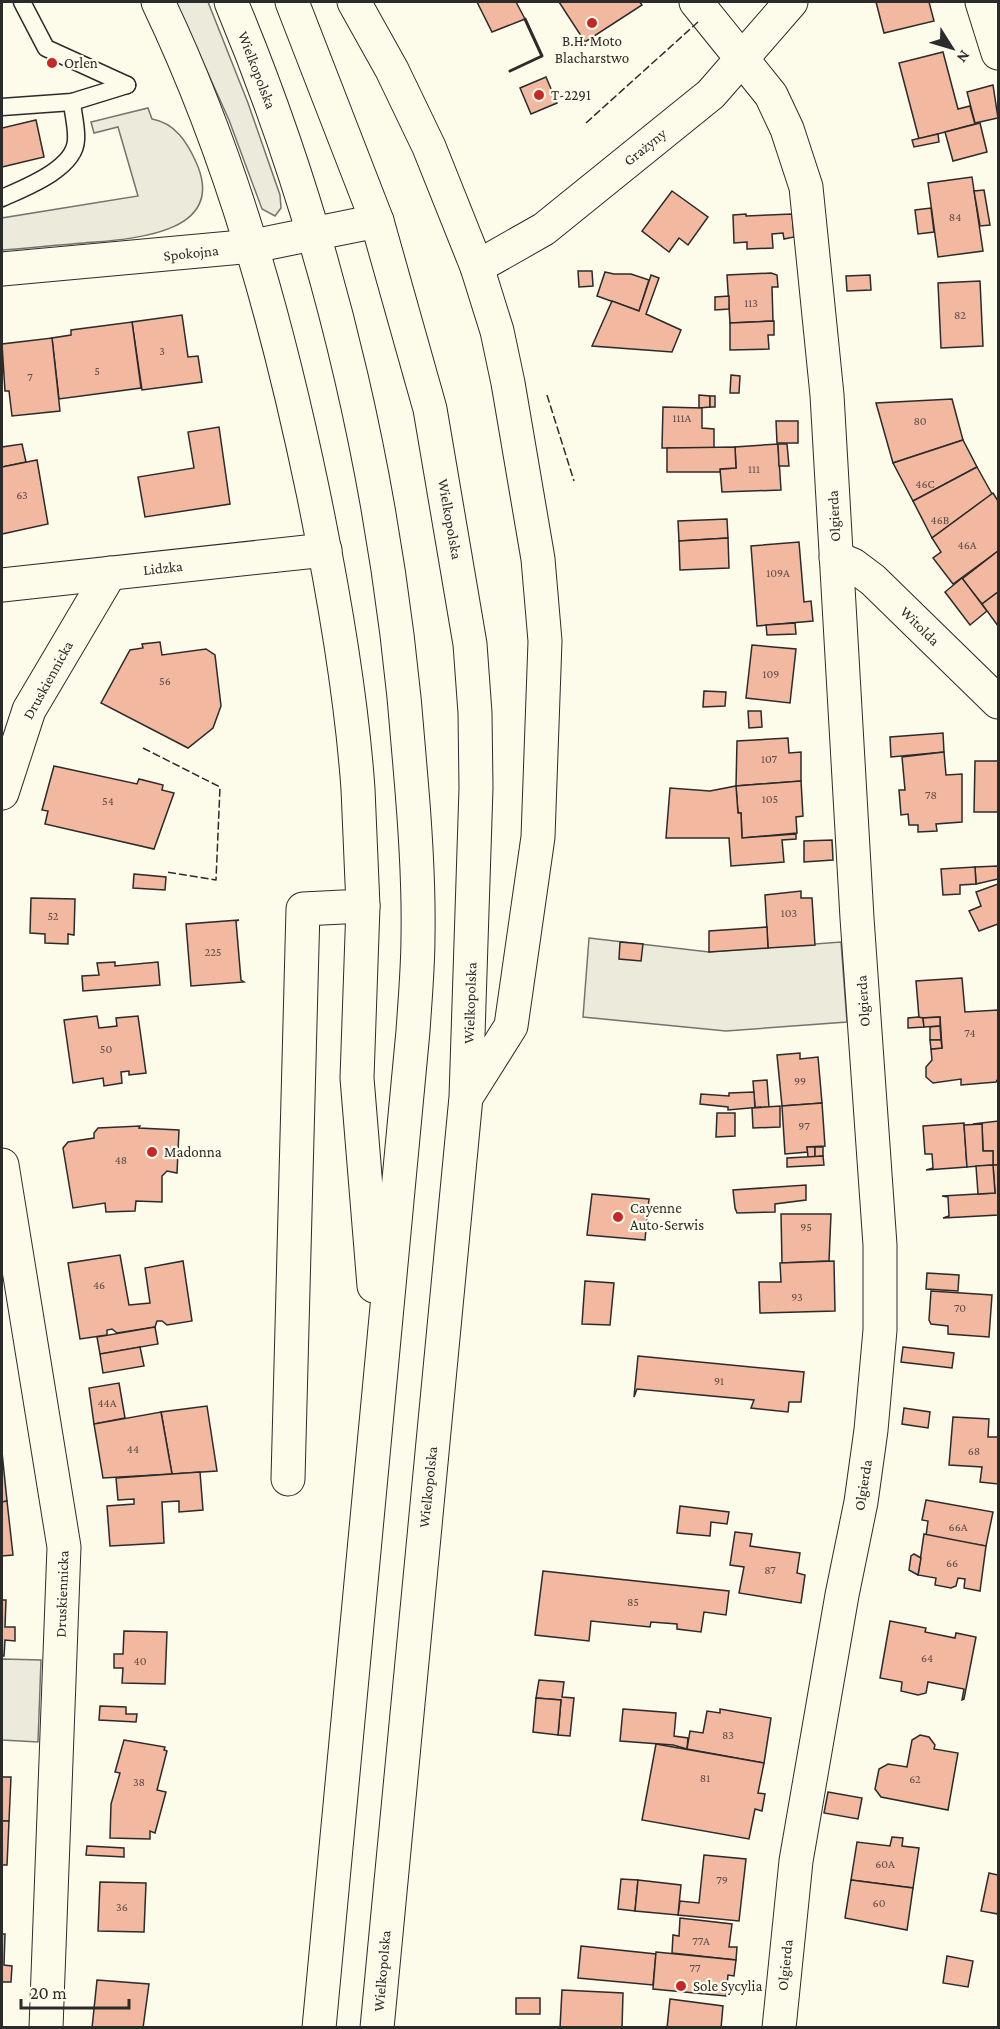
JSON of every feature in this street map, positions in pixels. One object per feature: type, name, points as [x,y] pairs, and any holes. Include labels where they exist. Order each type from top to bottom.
[{"type":"street","points":[[158,2],[205,114],[253,246],[298,420],[325,550],[343,663],[357,787],[363,906],[357,1077],[382,1378]]},
{"type":"street","name":"Wielkopolska","points":[[231,2],[261,74],[315,235],[348,367],[386,547],[405,689],[415,834],[418,936],[414,1007],[382,1378],[319,2028]]},
{"type":"street","name":"Wielkopolska","points":[[292,2],[377,220],[430,409],[470,644],[476,789],[466,1097],[376,2028]]},
{"type":"street","points":[[354,2],[392,70],[424,138],[477,267],[496,331],[508,383],[538,560],[545,641],[538,837],[511,1026],[466,1097]]},
{"type":"street","name":"Olgierda","points":[[696,2],[771,94],[787,129],[806,187],[827,395],[857,918],[880,1245],[880,1330],[871,1430],[861,1502],[840,1606],[796,1862],[778,2028]]},
{"type":"street","name":"Grażyny","points":[[477,267],[544,229],[711,94],[743,60],[791,2]]},
{"type":"street","points":[[982,2],[999,53]]},
{"type":"street","name":"Spokojna","points":[[2,270],[253,246],[315,235],[377,220]]},
{"type":"street","name":"Lidzka","points":[[2,585],[325,550]]},
{"type":"street","name":"Witolda","points":[[836,558],[853,565],[873,580],[999,702]]},
{"type":"street","name":"Druskiennicka","points":[[2,793],[29,710],[110,573]]},
{"type":"street","points":[[288,1479],[303,909],[363,906]]},
{"type":"street","name":"Druskiennicka","points":[[2,1165],[64,1547],[46,2028]]},
{"type":"lane","points":[[2,107],[72,102],[128,85],[46,48],[22,2]]},
{"type":"lane","points":[[2,198],[46,177],[67,160],[76,142],[72,102]]},
{"type":"shaded area","points":[[176,2],[208,2],[248,103],[280,195],[281,208],[275,216],[262,209],[229,120]]},
{"type":"shaded area","points":[[148,108],[152,119],[160,121],[179,134],[189,147],[196,162],[203,186],[199,205],[187,219],[170,228],[126,239],[2,250],[2,218],[138,196],[118,127],[94,133],[91,122]]},
{"type":"shaded area","points":[[589,938],[709,952],[841,942],[847,1022],[726,1031],[583,1017]]},
{"type":"shaded area","points":[[2,1659],[41,1660],[38,1742],[2,1740]]},
{"type":"building","points":[[477,2],[516,2],[525,19],[492,32]]},
{"type":"building","points":[[559,2],[640,2],[642,5],[585,42]]},
{"type":"building","points":[[876,2],[929,2],[934,21],[884,33]]},
{"type":"building","points":[[943,52],[958,109],[970,106],[975,124],[919,139],[899,63]]},
{"type":"building","name":"T-2291","points":[[546,77],[557,103],[531,114],[520,88]]},
{"type":"building","points":[[993,85],[998,118],[975,123],[967,92]]},
{"type":"building","points":[[36,120],[44,157],[2,167],[2,128]]},
{"type":"building","points":[[980,123],[987,152],[953,161],[945,132]]},
{"type":"building","points":[[938,134],[939,142],[914,147],[912,140]]},
{"type":"building","points":[[972,177],[983,251],[938,257],[928,183]]},
{"type":"building","points":[[984,190],[990,225],[980,226],[974,191]]},
{"type":"building","points":[[672,191],[708,217],[688,245],[679,238],[669,252],[642,231]]},
{"type":"building","points":[[931,208],[934,232],[918,234],[915,210]]},
{"type":"building","points":[[746,214],[746,216],[792,214],[794,237],[784,239],[783,233],[772,234],[773,248],[747,249],[747,242],[734,243],[733,215]]},
{"type":"building","points":[[578,271],[592,271],[593,286],[579,287]]},
{"type":"building","points":[[605,272],[631,274],[649,280],[639,311],[597,296]]},
{"type":"building","points":[[771,273],[777,275],[778,287],[772,287],[773,321],[730,323],[727,275]]},
{"type":"building","points":[[651,275],[659,278],[646,314],[681,330],[672,352],[592,346],[612,301],[639,311]]},
{"type":"building","points":[[870,275],[871,290],[847,291],[846,276]]},
{"type":"building","points":[[980,281],[983,346],[941,348],[938,283]]},
{"type":"building","points":[[729,296],[729,309],[715,310],[715,297]]},
{"type":"building","points":[[182,315],[188,357],[198,356],[202,382],[142,390],[132,322]]},
{"type":"building","points":[[774,321],[774,335],[768,335],[769,349],[730,350],[730,323]]},
{"type":"building","points":[[132,322],[141,388],[59,399],[52,338],[71,335],[71,330]]},
{"type":"building","points":[[52,338],[60,411],[12,416],[9,391],[5,391],[2,344]]},
{"type":"building","points":[[731,375],[740,376],[739,393],[730,393]]},
{"type":"building","points":[[699,395],[710,396],[710,407],[699,408]]},
{"type":"building","points":[[710,396],[715,396],[715,407],[710,407]]},
{"type":"building","points":[[952,399],[963,440],[893,463],[876,403]]},
{"type":"building","points":[[663,407],[702,408],[702,428],[714,429],[714,448],[662,448]]},
{"type":"building","points":[[776,421],[798,421],[798,443],[777,443]]},
{"type":"building","points":[[219,427],[230,504],[145,517],[138,477],[194,468],[188,432]]},
{"type":"building","points":[[963,440],[977,467],[913,501],[893,463]]},
{"type":"building","points":[[22,444],[26,462],[2,467],[2,447]]},
{"type":"building","points":[[778,444],[781,490],[722,492],[720,469],[736,468],[735,447]]},
{"type":"building","points":[[778,444],[787,444],[789,466],[779,466]]},
{"type":"building","points":[[735,447],[736,468],[720,469],[720,472],[667,472],[667,448]]},
{"type":"building","points":[[37,460],[48,524],[2,534],[2,467]]},
{"type":"building","points":[[977,467],[992,494],[932,538],[913,501]]},
{"type":"building","points":[[993,493],[998,501],[998,551],[953,584],[933,558],[941,552],[932,538]]},
{"type":"building","points":[[727,519],[728,538],[679,541],[678,521]]},
{"type":"building","points":[[728,538],[729,568],[680,570],[679,541]]},
{"type":"building","points":[[799,542],[804,602],[811,601],[813,621],[757,626],[751,546]]},
{"type":"building","points":[[998,551],[998,592],[982,604],[962,579]]},
{"type":"building","points":[[962,578],[987,611],[970,625],[945,592]]},
{"type":"building","points":[[998,592],[998,626],[982,604]]},
{"type":"building","points":[[795,623],[796,634],[767,635],[766,625]]},
{"type":"building","points":[[160,642],[162,655],[206,649],[215,655],[221,706],[213,728],[188,748],[101,703],[130,650],[143,648],[142,644]]},
{"type":"building","points":[[752,645],[796,649],[790,703],[746,698]]},
{"type":"building","points":[[704,691],[726,692],[725,706],[703,707]]},
{"type":"building","points":[[748,711],[761,711],[762,727],[749,728]]},
{"type":"building","points":[[943,733],[944,752],[891,757],[890,737]]},
{"type":"building","points":[[788,738],[789,753],[801,752],[801,781],[736,786],[737,741]]},
{"type":"building","points":[[944,752],[946,775],[962,774],[962,822],[936,824],[937,831],[918,832],[918,825],[909,825],[908,814],[901,815],[899,790],[905,790],[902,757]]},
{"type":"building","points":[[975,761],[998,761],[998,812],[974,812]]},
{"type":"building","points":[[54,766],[137,784],[139,779],[163,785],[162,790],[174,793],[154,849],[45,824],[48,811],[42,810]]},
{"type":"building","points":[[801,781],[803,816],[796,817],[797,833],[742,838],[741,813],[738,813],[736,786]]},
{"type":"building","points":[[736,786],[738,813],[741,813],[742,838],[796,834],[796,839],[782,840],[784,862],[731,866],[729,838],[666,838],[670,788],[710,791]]},
{"type":"building","points":[[832,840],[833,860],[804,862],[804,841]]},
{"type":"building","points":[[998,866],[998,879],[976,884],[975,867]]},
{"type":"building","points":[[975,867],[976,884],[960,885],[960,894],[943,895],[941,869]]},
{"type":"building","points":[[134,874],[166,877],[165,890],[133,888]]},
{"type":"building","points":[[998,884],[998,924],[979,931],[969,911],[981,906],[976,892]]},
{"type":"building","points":[[801,891],[801,898],[812,898],[815,945],[768,948],[765,895]]},
{"type":"building","points":[[31,898],[75,899],[74,935],[68,934],[68,944],[45,943],[45,934],[30,933]]},
{"type":"building","points":[[239,920],[236,921],[241,980],[244,982],[191,986],[186,924]]},
{"type":"building","points":[[767,927],[768,948],[709,952],[709,931]]},
{"type":"building","points":[[620,942],[643,944],[641,961],[619,959]]},
{"type":"building","points":[[115,962],[115,966],[158,962],[160,985],[83,991],[82,976],[99,975],[97,963]]},
{"type":"building","points":[[962,978],[965,1012],[998,1010],[998,1079],[996,1082],[961,1085],[961,1079],[933,1083],[926,1077],[926,1067],[932,1060],[931,1049],[942,1048],[940,1017],[919,1018],[916,981]]},
{"type":"building","points":[[97,1016],[99,1028],[117,1026],[116,1018],[138,1016],[146,1073],[129,1075],[129,1071],[121,1072],[122,1083],[104,1086],[103,1078],[73,1083],[64,1020]]},
{"type":"building","points":[[940,1017],[940,1026],[924,1027],[923,1018]]},
{"type":"building","points":[[908,1018],[923,1018],[924,1027],[908,1028]]},
{"type":"building","points":[[940,1026],[941,1040],[930,1040],[930,1027]]},
{"type":"building","points":[[930,1040],[941,1040],[942,1048],[931,1049]]},
{"type":"building","points":[[800,1053],[800,1059],[818,1057],[822,1103],[782,1106],[777,1055]]},
{"type":"building","points":[[767,1080],[769,1107],[755,1108],[753,1081]]},
{"type":"building","points":[[754,1092],[755,1108],[728,1110],[728,1107],[700,1104],[701,1094],[729,1096],[729,1093]]},
{"type":"building","points":[[822,1103],[825,1146],[807,1147],[808,1152],[785,1154],[782,1106]]},
{"type":"building","points":[[780,1106],[780,1127],[753,1128],[752,1108]]},
{"type":"building","points":[[717,1113],[735,1113],[735,1136],[716,1137]]},
{"type":"building","points":[[998,1121],[998,1165],[993,1165],[993,1151],[983,1151],[982,1124],[973,1124]]},
{"type":"building","points":[[964,1123],[967,1167],[926,1170],[933,1168],[932,1154],[925,1154],[923,1126]]},
{"type":"building","points":[[982,1124],[983,1151],[993,1151],[993,1165],[967,1167],[964,1125]]},
{"type":"building","points":[[140,1126],[139,1128],[179,1130],[177,1173],[167,1171],[162,1176],[162,1202],[136,1201],[135,1211],[106,1212],[105,1203],[73,1208],[63,1148],[68,1142],[94,1138],[94,1133],[98,1128]]},
{"type":"building","points":[[807,1147],[815,1147],[815,1157],[808,1157]]},
{"type":"building","points":[[815,1147],[823,1147],[823,1156],[815,1157]]},
{"type":"building","points":[[823,1156],[824,1165],[787,1167],[787,1158]]},
{"type":"building","points":[[993,1165],[998,1165],[998,1215],[943,1218],[949,1216],[948,1197],[942,1196],[995,1193]]},
{"type":"building","points":[[993,1165],[995,1193],[978,1194],[976,1166]]},
{"type":"building","points":[[806,1185],[806,1200],[775,1204],[775,1212],[737,1213],[735,1208],[733,1190]]},
{"type":"building","name":"Cayenne Auto-Serwis","points":[[592,1194],[649,1199],[645,1240],[587,1235]]},
{"type":"building","points":[[781,1214],[831,1214],[829,1261],[782,1263]]},
{"type":"building","points":[[120,1255],[129,1305],[150,1303],[145,1268],[183,1261],[192,1321],[167,1325],[162,1321],[157,1321],[155,1327],[117,1333],[112,1329],[107,1330],[107,1335],[80,1339],[68,1263]]},
{"type":"building","points":[[834,1261],[835,1311],[760,1313],[759,1282],[781,1282],[780,1263]]},
{"type":"building","points":[[927,1273],[959,1275],[958,1291],[926,1289]]},
{"type":"building","points":[[585,1281],[614,1283],[610,1325],[582,1324]]},
{"type":"building","points":[[931,1291],[992,1295],[989,1337],[948,1334],[948,1326],[931,1324],[929,1320]]},
{"type":"building","points":[[155,1327],[158,1344],[100,1354],[97,1337]]},
{"type":"building","points":[[140,1347],[144,1366],[103,1373],[100,1354]]},
{"type":"building","points":[[903,1347],[954,1353],[952,1368],[901,1362]]},
{"type":"building","points":[[638,1356],[804,1372],[801,1402],[789,1402],[788,1412],[751,1408],[754,1400],[637,1389],[634,1397]]},
{"type":"building","points":[[119,1383],[125,1418],[94,1424],[89,1388]]},
{"type":"building","points":[[207,1406],[217,1471],[172,1474],[161,1412]]},
{"type":"building","points":[[904,1408],[930,1412],[928,1428],[902,1424]]},
{"type":"building","points":[[161,1412],[172,1474],[103,1478],[94,1424]]},
{"type":"building","points":[[953,1417],[989,1419],[988,1437],[998,1437],[998,1484],[980,1482],[982,1467],[949,1465]]},
{"type":"building","points":[[2,1452],[7,1501],[2,1502]]},
{"type":"building","points":[[200,1472],[203,1510],[179,1512],[179,1501],[162,1502],[164,1543],[110,1546],[107,1506],[134,1504],[134,1499],[118,1500],[116,1478]]},
{"type":"building","points":[[926,1500],[993,1512],[986,1546],[926,1536],[928,1521],[922,1520]]},
{"type":"building","points":[[7,1501],[13,1555],[2,1556],[2,1502]]},
{"type":"building","points":[[680,1506],[729,1512],[727,1524],[711,1522],[710,1536],[677,1533]]},
{"type":"building","points":[[735,1532],[752,1534],[750,1546],[800,1553],[797,1573],[805,1575],[801,1603],[739,1593],[744,1567],[730,1565]]},
{"type":"building","points":[[924,1534],[986,1546],[980,1591],[964,1588],[965,1579],[958,1578],[956,1586],[951,1588],[935,1585],[936,1578],[918,1575]]},
{"type":"building","points":[[914,1554],[921,1558],[918,1575],[909,1570],[911,1556]]},
{"type":"building","points":[[543,1571],[729,1591],[726,1615],[704,1612],[701,1632],[677,1629],[677,1624],[651,1622],[650,1627],[591,1621],[589,1641],[535,1635]]},
{"type":"building","points":[[2,1600],[6,1600],[5,1627],[15,1627],[15,1641],[5,1640],[4,1656],[2,1656]]},
{"type":"building","points":[[890,1621],[926,1628],[925,1632],[955,1638],[956,1633],[976,1637],[964,1699],[962,1700],[964,1689],[928,1682],[926,1693],[918,1695],[901,1691],[902,1682],[880,1678]]},
{"type":"building","points":[[124,1631],[167,1632],[165,1684],[122,1683],[123,1668],[114,1668],[114,1654],[123,1654]]},
{"type":"building","points":[[539,1680],[564,1682],[562,1697],[574,1698],[570,1736],[558,1735],[561,1700],[536,1698]]},
{"type":"building","points":[[536,1698],[561,1700],[558,1735],[533,1732]]},
{"type":"building","points":[[100,1706],[126,1707],[126,1714],[137,1714],[136,1722],[99,1720]]},
{"type":"building","points":[[623,1709],[676,1713],[674,1736],[688,1738],[687,1749],[673,1745],[620,1741]]},
{"type":"building","points":[[720,1709],[771,1718],[764,1763],[687,1749],[690,1731],[703,1733],[707,1711],[720,1713]]},
{"type":"building","points":[[920,1735],[929,1737],[935,1745],[934,1749],[958,1753],[948,1810],[881,1797],[875,1789],[879,1769],[888,1764],[907,1767],[912,1740]]},
{"type":"building","points":[[124,1740],[165,1747],[164,1750],[167,1751],[157,1790],[166,1792],[155,1833],[150,1831],[150,1839],[110,1838],[111,1804],[120,1773],[115,1772]]},
{"type":"building","points":[[656,1744],[764,1763],[758,1793],[765,1794],[762,1811],[755,1809],[749,1839],[642,1820]]},
{"type":"building","points":[[2,1777],[11,1777],[9,1821],[2,1821]]},
{"type":"building","points":[[828,1792],[862,1798],[858,1819],[824,1813]]},
{"type":"building","points":[[2,1821],[9,1821],[7,1865],[2,1865]]},
{"type":"building","points":[[892,1837],[903,1838],[902,1846],[919,1848],[913,1888],[851,1880],[857,1842],[890,1846]]},
{"type":"building","points":[[87,1846],[124,1848],[124,1857],[86,1855]]},
{"type":"building","points":[[704,1855],[746,1859],[739,1921],[678,1915],[680,1901],[699,1903]]},
{"type":"building","points":[[989,1873],[998,1875],[998,1914],[981,1911]]},
{"type":"building","points":[[621,1879],[638,1880],[635,1911],[618,1909]]},
{"type":"building","points":[[638,1880],[681,1885],[678,1915],[635,1911]]},
{"type":"building","points":[[851,1880],[913,1888],[907,1930],[845,1918]]},
{"type":"building","points":[[100,1882],[146,1883],[144,1932],[98,1931]]},
{"type":"building","points":[[680,1918],[732,1924],[729,1947],[737,1947],[736,1960],[672,1953],[673,1935],[679,1936]]},
{"type":"building","points":[[2,1934],[5,1934],[4,1965],[12,1966],[11,1982],[2,1982]]},
{"type":"building","points":[[581,1946],[656,1954],[653,1985],[578,1978]]},
{"type":"building","points":[[656,1952],[736,1960],[734,1976],[728,1975],[726,1996],[653,1989]]},
{"type":"building","points":[[947,1956],[973,1961],[968,1987],[943,1983]]},
{"type":"building","points":[[97,1980],[149,1984],[143,2028],[92,2028]]},
{"type":"building","points":[[562,1990],[623,1993],[622,2028],[560,2028]]},
{"type":"building","points":[[516,1998],[540,1998],[540,2014],[516,2014]]},
{"type":"building","points":[[670,1999],[723,2006],[721,2028],[667,2028]]},
{"type":"fence","points":[[586,123],[698,22]]},
{"type":"fence","points":[[547,395],[574,481]]},
{"type":"fence","points":[[143,748],[220,787],[216,880],[167,872]]},
{"type":"wall","points":[[510,71],[542,56],[525,19]]},
{"type":"place","name":"B.H. Moto Blacharstwo","points":[[592,23]]},
{"type":"place","name":"Orlen","points":[[52,63]]},
{"type":"place","name":"T-2291","points":[[539,95]]},
{"type":"place","name":"Madonna","points":[[152,1152]]},
{"type":"place","name":"Cayenne Auto-Serwis","points":[[618,1217]]},
{"type":"place","name":"Sole Sycylia","points":[[681,1986]]}]
